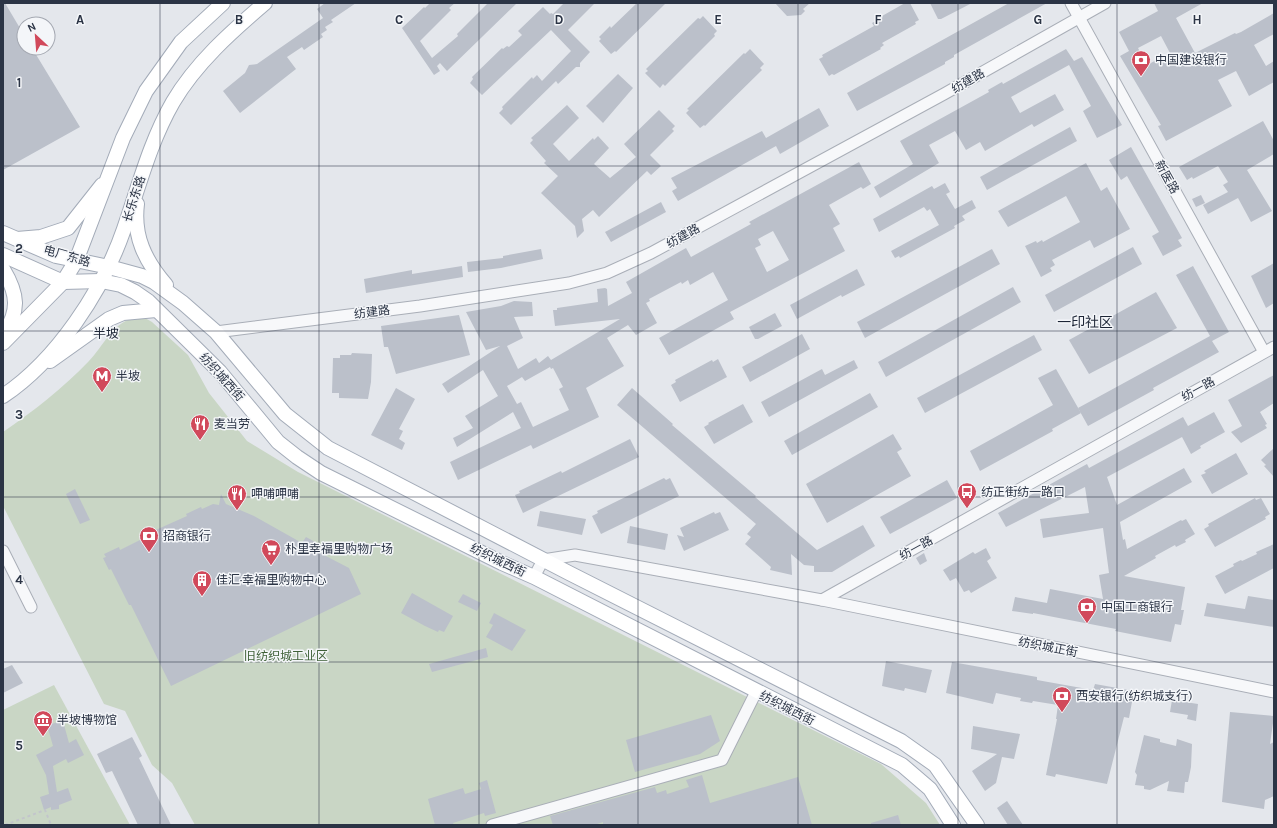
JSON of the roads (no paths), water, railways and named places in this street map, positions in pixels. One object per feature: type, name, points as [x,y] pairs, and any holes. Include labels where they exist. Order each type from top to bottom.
[{"type":"main road","points":[[3,343],[63,282],[76,261],[110,176],[123,138],[146,91],[181,42],[223,3]]},
{"type":"main road","name":"长乐东路","points":[[3,396],[33,373],[71,328],[101,281],[109,267],[124,230],[155,138],[173,102],[193,72],[234,30],[266,3]]},
{"type":"main road","points":[[9,236],[41,237],[68,228],[110,176]]},
{"type":"main road","points":[[139,184],[136,208],[137,227],[145,256],[152,269],[183,303]]},
{"type":"main road","name":"电厂东路","points":[[9,236],[76,261],[109,267]]},
{"type":"main road","name":"电厂东路","points":[[3,255],[63,282]]},
{"type":"main road","name":"纺织城西街","points":[[109,267],[142,276],[183,303],[216,332],[284,414],[328,448],[543,560],[901,741],[935,766],[977,825]]},
{"type":"main road","points":[[3,269],[12,284],[16,301],[14,315],[3,335]]},
{"type":"main road","name":"纺织城西街","points":[[63,282],[101,281],[121,285],[135,292],[156,310],[220,372],[278,442],[297,457],[327,476],[534,577],[756,692],[902,765],[930,789],[953,825]]},
{"type":"main road","points":[[33,373],[109,318],[123,313],[156,310]]},
{"type":"street","name":"新医路","points":[[1071,3],[1264,352]]},
{"type":"street","name":"纺建路","points":[[216,332],[420,306],[569,283],[607,274],[651,253],[944,94],[1105,3]]},
{"type":"street","name":"纺一路","points":[[822,600],[1274,347]]},
{"type":"street","points":[[3,551],[31,607]]},
{"type":"street","points":[[534,577],[543,560],[575,555],[822,600]]},
{"type":"street","name":"纺织城正街","points":[[822,600],[1274,692]]},
{"type":"street","points":[[492,825],[722,760],[756,692]]},
{"type":"place","name":"中国建设银行","points":[[1141,77]]},
{"type":"place","name":"半坡","points":[[102,393]]},
{"type":"place","name":"麦当劳","points":[[200,441]]},
{"type":"place","name":"纺正街纺一路口","points":[[967,509]]},
{"type":"place","name":"呷哺呷哺","points":[[237,511]]},
{"type":"place","name":"招商银行","points":[[149,553]]},
{"type":"place","name":"朴里幸福里购物广场","points":[[271,566]]},
{"type":"place","name":"佳汇·幸福里购物中心","points":[[202,597]]},
{"type":"place","name":"中国工商银行","points":[[1087,624]]},
{"type":"place","name":"西安银行(纺织城支行)","points":[[1062,713]]},
{"type":"place","name":"半坡博物馆","points":[[43,737]]},
{"type":"district","name":"一印社区","points":[[1085,322]]},
{"type":"district","name":"半坡","points":[[106,333]]},
{"type":"park label","name":"旧纺织城工业区","points":[[286,656]]}]
